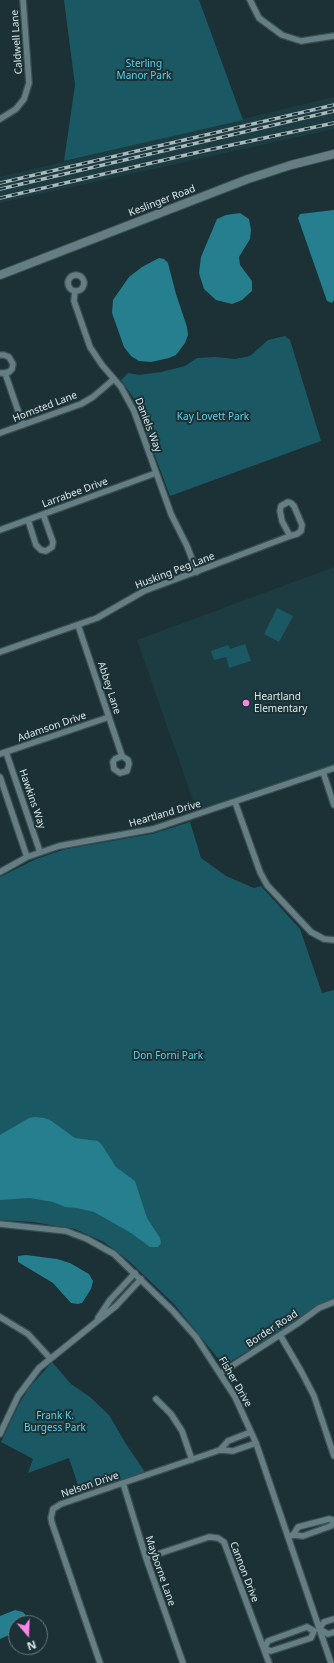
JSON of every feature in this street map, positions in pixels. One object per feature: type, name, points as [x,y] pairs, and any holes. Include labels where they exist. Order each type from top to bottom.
[{"type":"main road","name":"Keslinger Road","points":[[0,274],[248,179],[291,165],[334,154]]},
{"type":"street","name":"Caldwell Lane","points":[[0,119],[16,109],[24,98],[29,83],[22,0]]},
{"type":"street","points":[[250,0],[259,18],[282,35],[301,41],[334,36]]},
{"type":"street","name":"Daniels Way","points":[[75,291],[74,301],[90,347],[94,356],[123,390],[134,410],[171,514],[187,546],[196,572]]},
{"type":"street","points":[[0,355],[4,354],[9,356],[13,364],[12,369],[2,373],[23,424]]},
{"type":"street","name":"Homsted Lane","points":[[0,433],[81,404],[93,397],[114,379]]},
{"type":"street","name":"Larrabee Drive","points":[[0,530],[156,473]]},
{"type":"street","name":"Husking Peg Lane","points":[[0,652],[103,616],[140,593],[290,536],[301,531],[302,525],[294,506],[288,502],[280,506],[280,511],[282,521],[290,536]]},
{"type":"street","points":[[28,520],[36,545],[41,550],[46,551],[52,547],[53,542],[43,514]]},
{"type":"street","name":"Abbey Lane","points":[[78,625],[122,756]]},
{"type":"street","name":"Adamson Drive","points":[[3,753],[109,717]]},
{"type":"street","name":"Hawkins Way","points":[[3,753],[40,852]]},
{"type":"street","name":"Heartland Drive","points":[[0,872],[27,857],[40,852],[74,842],[121,836],[153,829],[334,768]]},
{"type":"street","points":[[323,772],[334,805]]},
{"type":"street","points":[[0,777],[27,857]]},
{"type":"street","points":[[235,802],[261,876],[267,885],[311,932],[324,939],[334,940]]},
{"type":"street","name":"Fisher Drive","points":[[0,1224],[66,1231],[87,1239],[114,1254],[185,1323],[196,1337],[221,1373],[235,1397],[256,1443],[291,1536],[316,1630],[331,1663]]},
{"type":"street","points":[[95,1322],[110,1300],[134,1273]]},
{"type":"street","points":[[0,1434],[23,1388],[39,1368],[116,1306],[141,1279]]},
{"type":"street","name":"Border Road","points":[[221,1373],[319,1308],[334,1302]]},
{"type":"street","points":[[0,1316],[28,1334],[50,1358]]},
{"type":"street","points":[[280,1335],[314,1396],[334,1456]]},
{"type":"street","points":[[156,1400],[171,1414],[182,1431],[192,1460]]},
{"type":"street","name":"Nelson Drive","points":[[220,1450],[228,1440],[251,1432]]},
{"type":"street","name":"Nelson Drive","points":[[100,1663],[51,1518],[54,1510],[61,1504],[220,1450],[233,1451],[256,1443]]},
{"type":"street","name":"Mayborne Lane","points":[[123,1483],[146,1558],[183,1663]]},
{"type":"street","points":[[329,1519],[334,1521],[331,1526],[301,1537],[291,1536],[298,1527],[329,1519]]},
{"type":"street","name":"Cannon Drive","points":[[146,1558],[209,1537],[221,1539],[227,1547],[269,1663]]},
{"type":"street","points":[[334,1619],[324,1622],[316,1630],[312,1638],[271,1651],[264,1649],[270,1640],[307,1627],[316,1630],[328,1634],[334,1632]]},
{"type":"shaded area","points":[[334,97],[334,129],[0,203],[0,177]]},
{"type":"shaded area","points":[[334,210],[334,300],[332,303],[327,301],[298,218],[300,214]]},
{"type":"shaded area","points":[[240,213],[249,219],[251,230],[250,239],[239,257],[240,265],[252,281],[252,291],[242,300],[232,304],[216,300],[204,289],[199,273],[201,257],[217,219],[226,215]]},
{"type":"shaded area","points":[[159,258],[164,259],[168,263],[188,335],[185,343],[176,355],[151,362],[139,361],[131,356],[124,347],[112,313],[113,300],[129,277],[142,267]]},
{"type":"shaded area","name":"Heartland Elementary","points":[[334,567],[334,766],[197,812],[137,640]]},
{"type":"shaded area","points":[[35,1117],[50,1120],[75,1138],[98,1141],[102,1145],[116,1167],[135,1181],[147,1218],[160,1238],[161,1243],[158,1247],[150,1247],[131,1233],[94,1212],[65,1207],[53,1202],[30,1198],[0,1200],[0,1135],[29,1118]]},
{"type":"shaded area","points":[[26,1255],[57,1259],[70,1263],[89,1274],[93,1281],[91,1289],[82,1303],[71,1303],[53,1283],[18,1262],[18,1256]]},
{"type":"shaded area","points":[[15,1610],[23,1612],[25,1615],[8,1615],[8,1636],[0,1639],[0,1616]]},
{"type":"green space","name":"Sterling Manor Park","points":[[64,0],[199,0],[243,120],[64,161],[75,85]]},
{"type":"green space","name":"Kay Lovett Park","points":[[285,336],[290,340],[321,441],[170,496],[133,397],[121,380],[128,373],[139,375],[161,372],[185,366],[197,358],[215,357],[235,359],[250,356],[268,340]]},
{"type":"green space","points":[[277,608],[293,616],[279,642],[264,634]]},
{"type":"green space","points":[[245,644],[251,661],[229,668],[226,657],[214,660],[211,651],[228,645],[230,649]]},
{"type":"green space","name":"Don Forni Park","points":[[190,822],[201,858],[226,876],[254,888],[261,886],[300,929],[322,993],[334,990],[334,1299],[327,1301],[313,1309],[294,1323],[228,1363],[221,1362],[174,1304],[129,1261],[104,1242],[75,1229],[33,1222],[0,1220],[0,877],[36,859],[66,849],[152,834]]},
{"type":"green space","name":"Frank K. Burgess Park","points":[[52,1362],[71,1384],[90,1397],[109,1415],[145,1472],[81,1494],[69,1458],[28,1473],[33,1459],[1,1442],[19,1404],[28,1389]]},
{"type":"railway","points":[[0,183],[334,105]]},
{"type":"railway","points":[[0,189],[334,111]]},
{"type":"railway","points":[[0,198],[199,152],[334,123]]},
{"type":"place","name":"Heartland Elementary","points":[[246,703]]}]
